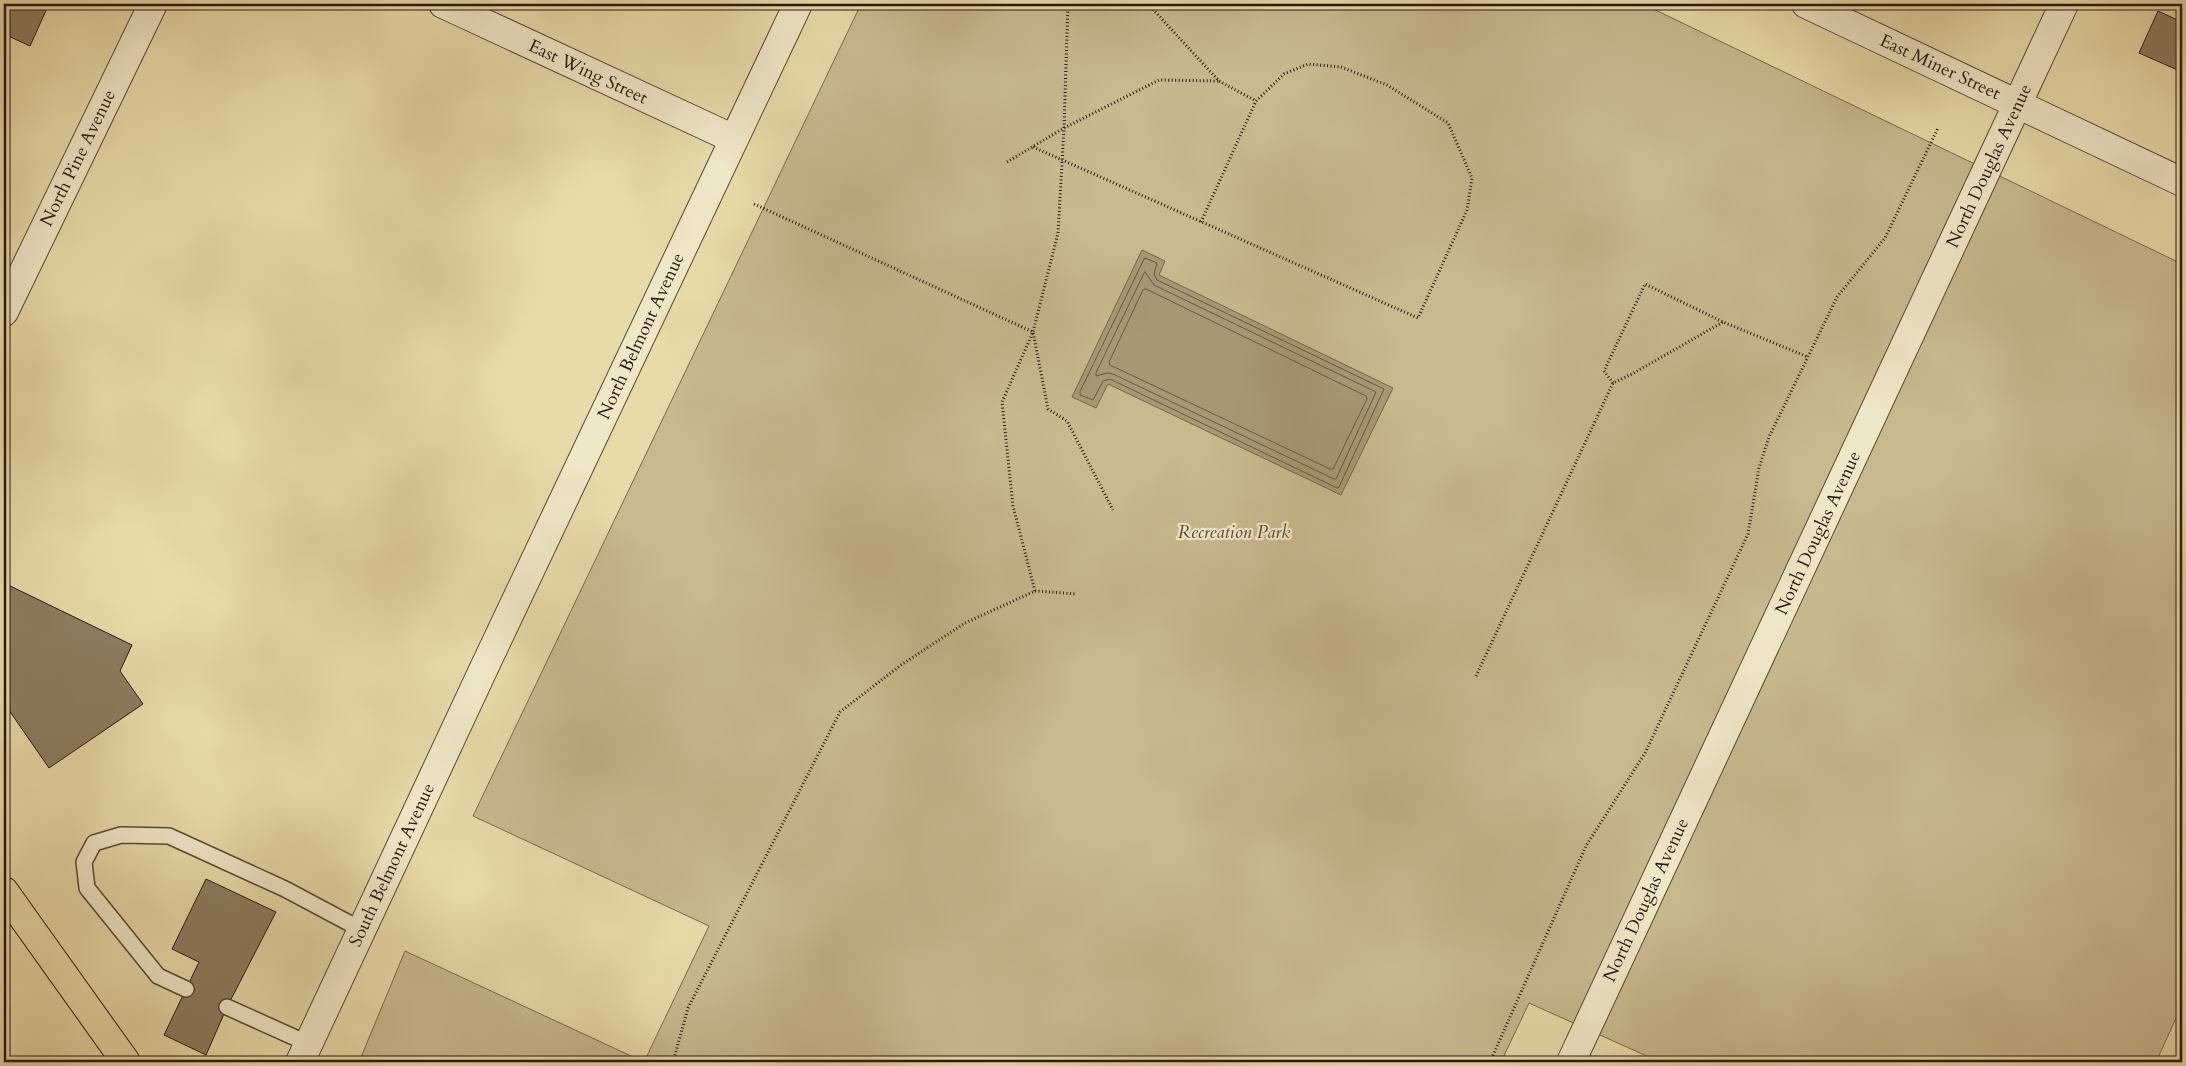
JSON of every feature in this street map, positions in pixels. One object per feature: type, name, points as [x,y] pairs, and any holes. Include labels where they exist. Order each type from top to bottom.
[{"type":"main road","points":[[4,891],[126,1062]]},
{"type":"street","name":"North Pine Avenue","points":[[4,312],[153,4]]},
{"type":"street","name":"East Wing Street","points":[[444,4],[734,139]]},
{"type":"street","name":"North Belmont Avenue","points":[[484,668],[798,4]]},
{"type":"street","name":"East Miner Street","points":[[1806,4],[2182,182]]},
{"type":"street","name":"North Douglas Avenue","points":[[1571,1062],[2064,4]]},
{"type":"street","name":"South Belmont Avenue","points":[[304,1053],[484,668]]},
{"type":"lane","points":[[186,989],[158,976],[88,888],[84,862],[94,843],[121,835],[168,836],[285,889],[362,930]]},
{"type":"lane","points":[[228,1008],[304,1053]]},
{"type":"path","points":[[1035,591],[1013,506],[1002,402],[1032,332],[1058,234],[1068,4]]},
{"type":"path","points":[[1148,4],[1218,81],[1256,101]]},
{"type":"path","points":[[1033,147],[1201,222],[1418,318],[1467,210],[1472,178],[1448,123],[1387,86],[1341,67],[1308,64],[1284,74],[1256,101],[1201,222]]},
{"type":"path","points":[[1007,162],[1064,128],[1159,80],[1218,81]]},
{"type":"path","points":[[1490,1062],[1586,846],[1645,753],[1748,534],[1759,468],[1769,437],[1837,298],[1886,238],[1938,128]]},
{"type":"path","points":[[754,204],[1032,332]]},
{"type":"path","points":[[1613,383],[1604,371],[1645,284],[1723,322],[1808,357]]},
{"type":"path","points":[[1476,676],[1613,383],[1723,322]]},
{"type":"path","points":[[1032,332],[1048,409],[1067,421],[1113,510]]},
{"type":"path","points":[[673,1062],[688,1008],[840,712],[902,665],[964,623],[1035,591],[1076,594]]},
{"type":"green space","name":"Recreation Park","points":[[861,4],[1643,4],[2182,264],[2182,1005],[2156,1062],[1660,1062],[1529,1003],[1501,1062],[644,1062],[709,926],[473,816]]},
{"type":"green space","points":[[405,951],[644,1062],[359,1062]]},
{"type":"water","points":[[1142,250],[1165,261],[1159,275],[1393,388],[1341,495],[1108,384],[1096,408],[1072,397]]},
{"type":"building","points":[[4,4],[49,4],[30,46],[4,34]]},
{"type":"building","points":[[2158,11],[2182,22],[2182,72],[2139,53]]},
{"type":"building","points":[[4,583],[132,645],[120,671],[143,704],[49,768],[4,703]]},
{"type":"building","points":[[206,879],[276,912],[227,1007],[206,1055],[164,1035],[199,962],[172,949]]}]
